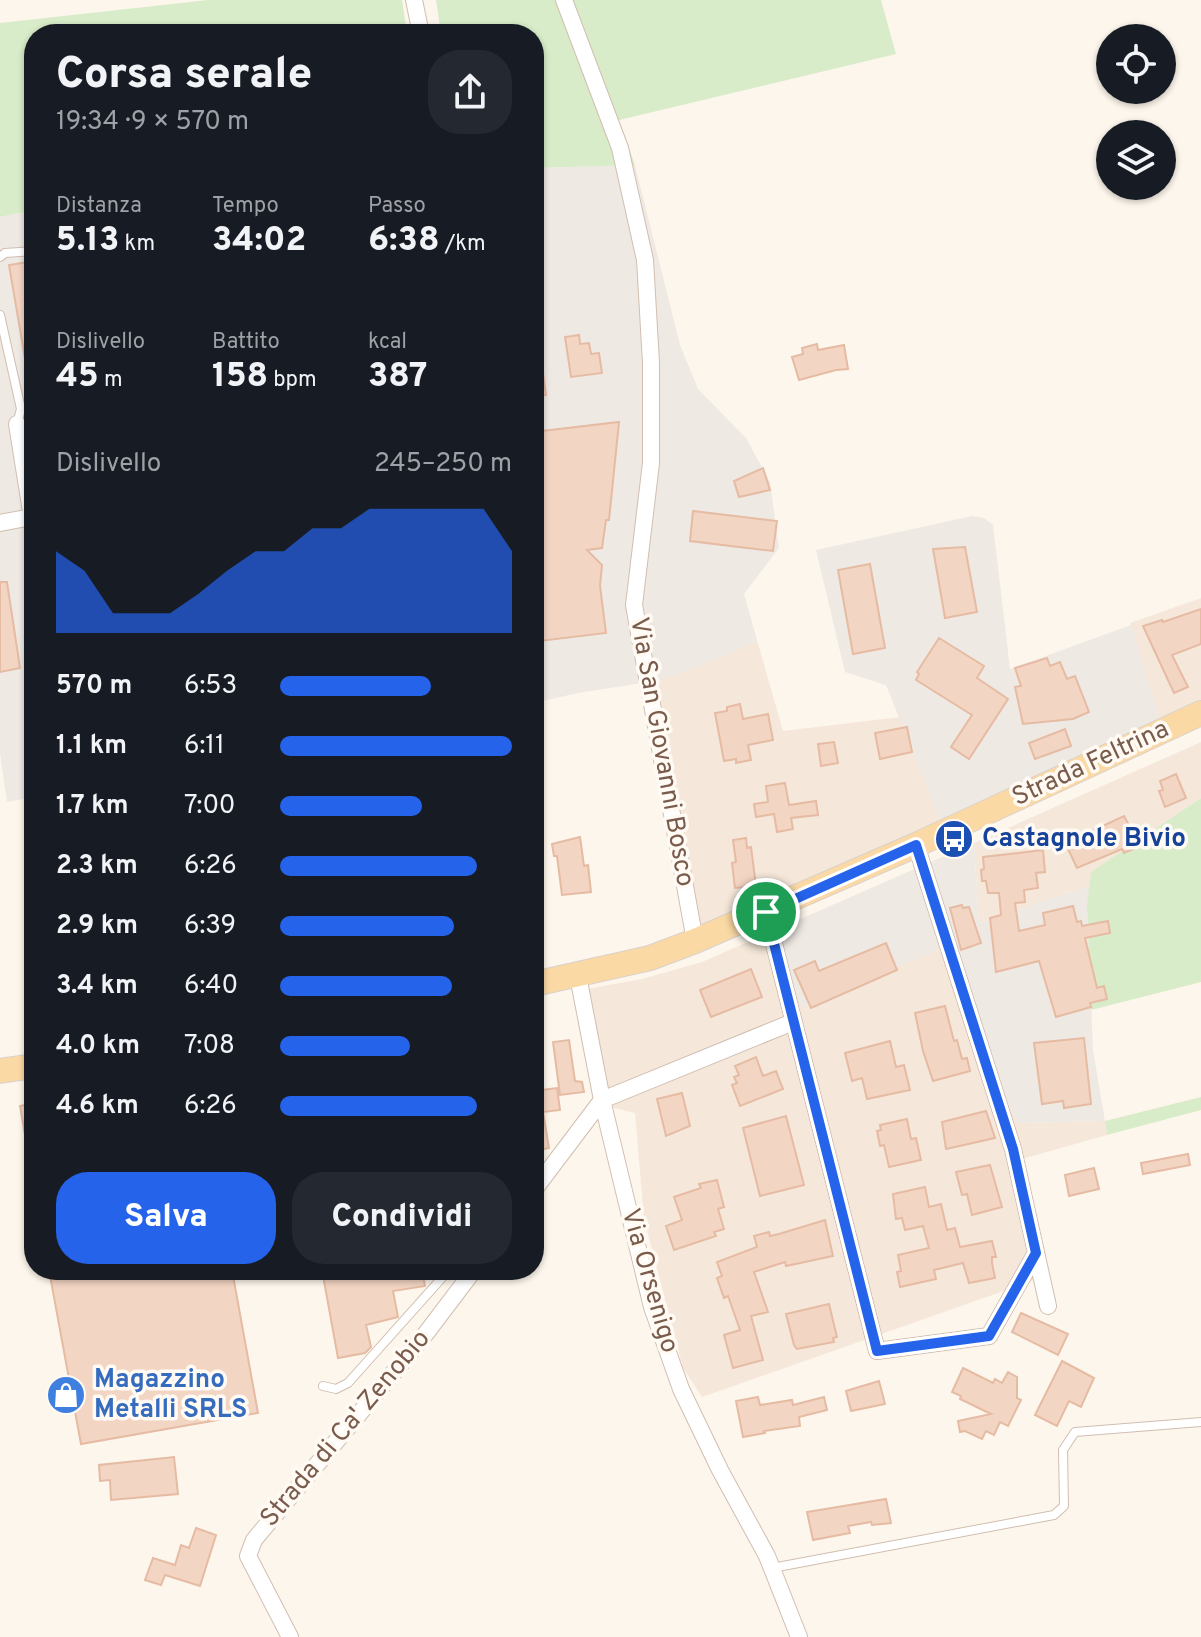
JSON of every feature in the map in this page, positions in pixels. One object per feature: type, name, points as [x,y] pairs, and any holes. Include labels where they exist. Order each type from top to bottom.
[{"type":"main road","name":"Strada Feltrina","points":[[544,982],[650,958],[766,912],[1201,713]]},
{"type":"main road","points":[[0,1071],[24,1066]]},
{"type":"street","points":[[414,0],[419,24]]},
{"type":"street","name":"Via San Giovanni Bosco","points":[[564,0],[620,148],[645,260],[651,363],[651,463],[634,605],[695,941]]},
{"type":"street","points":[[0,523],[24,523]]},
{"type":"street","points":[[916,845],[1013,1149],[1048,1306]]},
{"type":"street","points":[[766,912],[877,1351],[989,1336],[1036,1253]]},
{"type":"street","name":"Via Orsenigo","points":[[578,976],[602,1100],[652,1307],[681,1389],[772,1568],[799,1637]]},
{"type":"street","points":[[544,1177],[602,1100],[793,1022]]},
{"type":"street","name":"Strada di Ca' Zenobio","points":[[290,1637],[248,1556],[254,1540],[424,1336],[466,1280]]},
{"type":"lane","points":[[0,257],[5,253],[24,252]]},
{"type":"lane","points":[[0,315],[23,429]]},
{"type":"lane","points":[[323,1386],[336,1389],[348,1383],[440,1280]]},
{"type":"lane","points":[[772,1568],[1054,1515],[1064,1506],[1063,1450],[1075,1432],[1201,1422]]},
{"type":"shaded area","points":[[635,165],[680,345],[698,389],[746,438],[770,482],[779,548],[744,594],[757,640],[750,645],[656,683],[544,701],[544,168]]},
{"type":"shaded area","points":[[24,212],[24,799],[7,802],[0,753],[0,217]]},
{"type":"shaded area","points":[[972,516],[984,518],[993,525],[1010,669],[1131,625],[1162,727],[941,823],[886,685],[845,672],[816,550]]},
{"type":"shaded area","points":[[1201,598],[1201,707],[1162,727],[1130,623]]},
{"type":"shaded area","points":[[757,640],[783,731],[900,717],[941,823],[698,930],[656,683]]},
{"type":"shaded area","points":[[1201,742],[1201,798],[1092,872],[1090,885],[979,923],[974,843]]},
{"type":"shaded area","points":[[974,843],[979,923],[1090,885],[1087,905],[1093,1050],[1105,1121],[1017,1123],[942,948],[794,1010],[766,934]]},
{"type":"shaded area","points":[[766,934],[794,1009],[942,947],[1017,1123],[1105,1121],[1107,1135],[1022,1159],[1049,1275],[702,1397],[683,1368],[644,1219],[635,1113],[606,1106],[587,989],[642,979],[702,962]]},
{"type":"green space","points":[[208,0],[402,0],[406,24],[24,24],[24,212],[0,217],[0,23]]},
{"type":"green space","points":[[436,0],[881,0],[896,54],[619,120],[635,165],[544,168],[544,24],[440,24]]},
{"type":"green space","points":[[1201,798],[1201,982],[1091,1010],[1087,905],[1091,872]]},
{"type":"green space","points":[[1201,1097],[1201,1110],[1107,1135],[1105,1121]]},
{"type":"building","points":[[24,263],[24,353],[9,265]]},
{"type":"building","points":[[579,335],[580,344],[589,343],[591,354],[599,353],[602,373],[571,377],[565,337]]},
{"type":"building","points":[[817,344],[818,350],[844,345],[848,369],[799,380],[792,357],[803,354],[802,348]]},
{"type":"building","points":[[619,422],[609,520],[606,520],[602,548],[587,550],[602,565],[600,586],[606,633],[544,641],[544,431]]},
{"type":"building","points":[[763,468],[770,490],[739,497],[734,481]]},
{"type":"building","points":[[693,511],[777,521],[773,551],[690,541]]},
{"type":"building","points":[[965,547],[977,612],[945,618],[933,549]]},
{"type":"building","points":[[870,564],[885,648],[853,654],[838,570]]},
{"type":"building","points":[[0,582],[7,582],[20,668],[0,672]]},
{"type":"building","points":[[1201,609],[1201,644],[1172,655],[1188,687],[1174,693],[1143,626]]},
{"type":"building","points":[[939,638],[984,666],[977,678],[1008,699],[969,759],[951,747],[972,715],[916,680],[917,672]]},
{"type":"building","points":[[1047,658],[1050,666],[1060,662],[1067,679],[1075,676],[1089,712],[1073,719],[1023,724],[1015,687],[1021,686],[1015,668]]},
{"type":"building","points":[[740,704],[743,719],[768,714],[773,740],[748,745],[751,760],[736,763],[736,759],[724,761],[715,713]]},
{"type":"building","points":[[907,727],[912,752],[880,759],[875,733]]},
{"type":"building","points":[[1065,729],[1071,746],[1035,759],[1029,743]]},
{"type":"building","points":[[834,742],[838,763],[821,766],[818,744]]},
{"type":"building","points":[[1176,774],[1186,798],[1165,807],[1159,791],[1163,790],[1160,781]]},
{"type":"building","points":[[785,783],[789,805],[816,801],[818,815],[791,818],[793,829],[777,832],[774,814],[756,817],[754,804],[768,802],[766,786]]},
{"type":"building","points":[[1124,816],[1140,846],[1124,853],[1122,849],[1077,868],[1068,842]]},
{"type":"building","points":[[580,837],[591,892],[562,895],[557,856],[554,856],[552,844]]},
{"type":"building","points":[[746,838],[747,848],[751,847],[756,886],[735,888],[733,840]]},
{"type":"building","points":[[1043,850],[1045,872],[1036,873],[1038,888],[1024,890],[1025,902],[1015,903],[1019,931],[1045,925],[1043,913],[1073,906],[1077,922],[1081,921],[1082,926],[1108,921],[1110,933],[1085,938],[1097,988],[1104,986],[1107,999],[1056,1017],[1039,961],[996,972],[990,918],[1001,915],[999,893],[988,893],[981,870],[984,869],[983,857]]},
{"type":"building","points":[[962,905],[963,908],[969,907],[981,943],[961,950],[950,908]]},
{"type":"building","points":[[886,943],[897,970],[811,1008],[794,970],[815,961],[819,971]]},
{"type":"building","points":[[751,969],[762,997],[711,1017],[700,990]]},
{"type":"building","points":[[945,1006],[954,1041],[957,1040],[962,1059],[967,1058],[970,1071],[933,1081],[915,1013]]},
{"type":"building","points":[[1084,1038],[1091,1104],[1064,1108],[1063,1101],[1042,1104],[1034,1043]]},
{"type":"building","points":[[569,1040],[575,1081],[582,1082],[584,1092],[560,1095],[553,1042]]},
{"type":"building","points":[[890,1041],[896,1067],[904,1065],[910,1090],[867,1099],[862,1078],[852,1081],[845,1053]]},
{"type":"building","points":[[756,1057],[763,1076],[776,1071],[783,1089],[740,1106],[732,1085],[737,1083],[734,1077],[739,1075],[735,1066]]},
{"type":"building","points":[[557,1088],[560,1110],[544,1112],[544,1090]]},
{"type":"building","points":[[682,1093],[690,1126],[666,1136],[657,1099]]},
{"type":"building","points":[[24,1105],[24,1129],[20,1106]]},
{"type":"building","points":[[986,1111],[995,1138],[946,1149],[942,1122]]},
{"type":"building","points":[[786,1116],[804,1185],[760,1196],[743,1128]]},
{"type":"building","points":[[544,1118],[549,1148],[544,1149]]},
{"type":"building","points":[[907,1119],[911,1139],[916,1138],[921,1160],[889,1167],[877,1131],[881,1130],[880,1125]]},
{"type":"building","points":[[1188,1154],[1190,1165],[1143,1174],[1141,1163]]},
{"type":"building","points":[[990,1165],[1002,1207],[972,1215],[967,1194],[962,1195],[956,1172]]},
{"type":"building","points":[[1094,1168],[1099,1189],[1069,1196],[1065,1175]]},
{"type":"building","points":[[717,1180],[724,1207],[718,1209],[724,1229],[714,1232],[716,1236],[674,1250],[666,1226],[682,1220],[674,1197],[701,1188],[699,1184]]},
{"type":"building","points":[[925,1187],[929,1207],[941,1204],[947,1230],[955,1228],[960,1247],[992,1241],[996,1257],[992,1257],[995,1278],[969,1283],[963,1263],[934,1270],[936,1279],[900,1287],[898,1255],[929,1248],[923,1226],[905,1230],[902,1218],[896,1219],[893,1194]]},
{"type":"building","points":[[825,1220],[833,1256],[786,1266],[785,1262],[754,1272],[768,1312],[751,1316],[763,1360],[733,1368],[724,1335],[740,1330],[728,1296],[724,1298],[717,1278],[722,1276],[717,1262],[757,1247],[754,1236],[769,1232],[770,1236],[779,1234]]},
{"type":"building","points":[[51,1280],[234,1280],[258,1413],[81,1444]]},
{"type":"building","points":[[324,1280],[424,1280],[425,1286],[393,1291],[398,1317],[366,1325],[371,1347],[365,1353],[338,1358]]},
{"type":"building","points":[[829,1304],[837,1337],[833,1338],[834,1342],[797,1349],[786,1314]]},
{"type":"building","points":[[1021,1313],[1068,1334],[1058,1355],[1012,1332]]},
{"type":"building","points":[[1062,1361],[1094,1378],[1081,1407],[1069,1401],[1057,1426],[1035,1415]]},
{"type":"building","points":[[963,1368],[993,1383],[995,1379],[1002,1383],[1008,1372],[1017,1377],[1017,1398],[1021,1400],[1008,1426],[1000,1422],[994,1435],[986,1431],[982,1439],[965,1431],[960,1432],[958,1421],[991,1414],[952,1392]]},
{"type":"building","points":[[879,1381],[885,1404],[851,1411],[846,1391]]},
{"type":"building","points":[[758,1397],[760,1405],[792,1400],[793,1405],[824,1397],[827,1410],[799,1417],[800,1426],[743,1437],[736,1401]]},
{"type":"building","points":[[174,1457],[178,1494],[111,1500],[110,1480],[100,1481],[99,1465]]},
{"type":"building","points":[[886,1499],[891,1523],[848,1526],[850,1533],[813,1540],[807,1512]]},
{"type":"building","points":[[196,1528],[216,1535],[200,1586],[165,1575],[161,1585],[145,1580],[153,1558],[175,1565],[181,1545],[189,1548]]},
{"type":"place","name":"Castagnole Bivio","points":[[954,839]]},
{"type":"place","name":"Magazzino Metalli SRLS","points":[[66,1395]]},
{"type":"route","points":[[916,845],[1013,1149],[1036,1253],[989,1336],[877,1351],[766,912],[916,845]]}]
